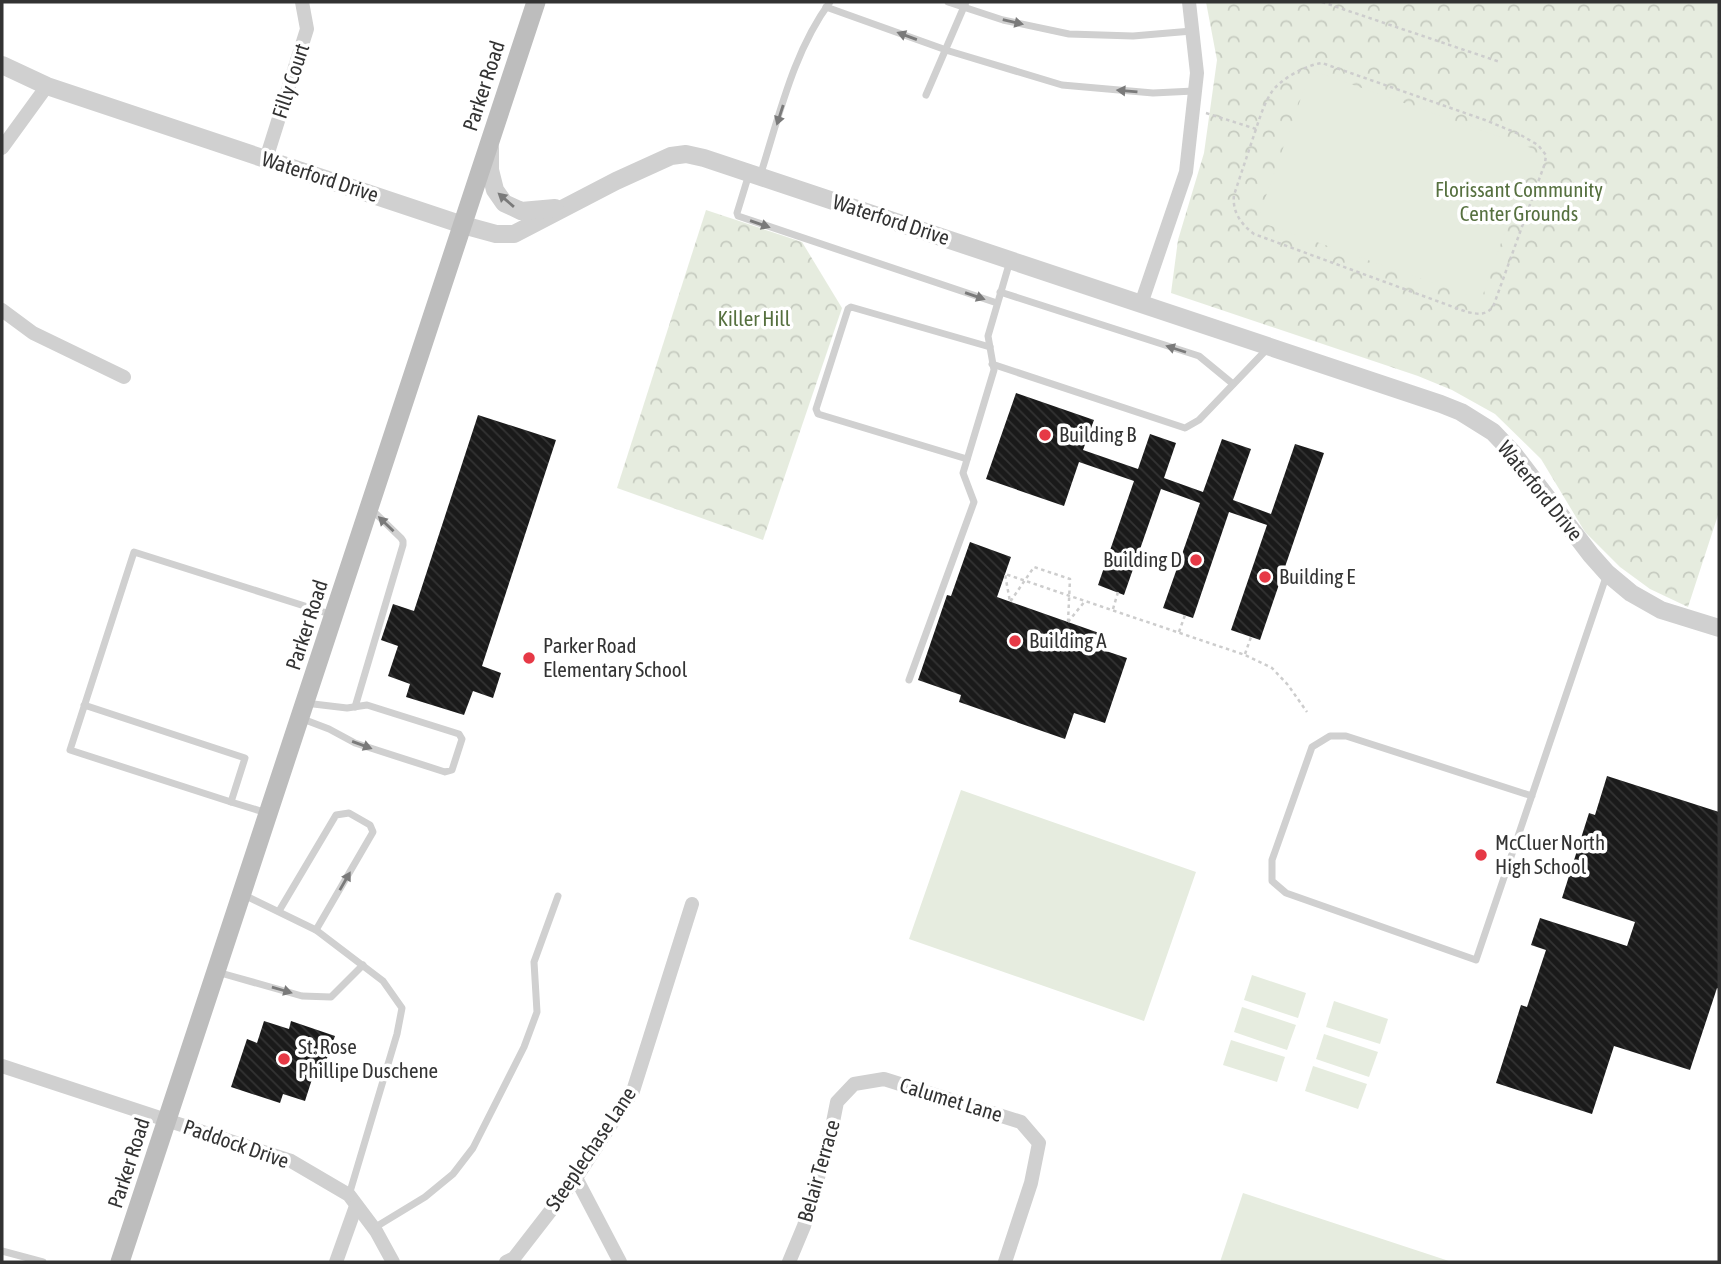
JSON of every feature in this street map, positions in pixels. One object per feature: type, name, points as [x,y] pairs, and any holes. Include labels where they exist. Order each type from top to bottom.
[{"type":"main road","name":"Parker Road","points":[[120,1262],[536,2]]},
{"type":"street","name":"Filly Court","points":[[266,159],[307,29],[302,2]]},
{"type":"street","points":[[1141,304],[1186,172],[1197,73],[1189,2]]},
{"type":"street","name":"Waterford Drive","points":[[2,65],[47,86],[496,234],[514,234],[671,156],[696,156],[755,175],[1461,412],[1493,432],[1513,453],[1607,573],[1631,593],[1661,610],[1719,628]]},
{"type":"street","points":[[2,148],[47,86]]},
{"type":"street","points":[[490,142],[490,170],[495,190],[503,203],[521,211],[565,207]]},
{"type":"street","points":[[2,310],[33,333],[124,377]]},
{"type":"street","name":"Steeplechase Lane","points":[[506,1262],[514,1258],[576,1178],[634,1091],[692,904]]},
{"type":"street","name":"Paddock Drive","points":[[2,1066],[292,1161],[352,1200],[374,1228],[393,1262]]},
{"type":"street","name":"Calumet Lane","points":[[855,1084],[884,1079],[1021,1122],[1038,1143],[1031,1183],[1005,1262]]},
{"type":"street","name":"Belair Terrace","points":[[789,1262],[804,1226],[837,1102],[855,1084]]},
{"type":"street","points":[[576,1178],[620,1262]]},
{"type":"street","points":[[336,1262],[352,1200]]},
{"type":"lane","points":[[947,2],[965,5],[1003,20],[1069,34],[1133,36],[1192,31]]},
{"type":"lane","points":[[997,303],[738,216],[795,67],[816,21],[828,4],[945,49],[1062,85],[1153,93],[1195,91]]},
{"type":"lane","points":[[926,95],[965,5]]},
{"type":"lane","points":[[909,680],[974,502],[963,473],[994,370],[988,336],[1010,260]]},
{"type":"lane","points":[[1000,292],[1199,356],[1233,384]]},
{"type":"lane","points":[[967,459],[818,414],[816,410],[848,309],[851,307],[990,347]]},
{"type":"lane","points":[[992,364],[1185,428],[1199,420],[1269,347]]},
{"type":"lane","points":[[355,707],[403,541],[369,508]]},
{"type":"lane","points":[[268,813],[70,750],[134,552],[334,615]]},
{"type":"lane","points":[[1532,796],[1346,736],[1329,736],[1312,747],[1272,860],[1272,881],[1286,893],[1476,960],[1532,796],[1607,573]]},
{"type":"lane","points":[[84,705],[245,758],[231,802]]},
{"type":"lane","points":[[367,705],[459,734],[462,739],[452,770],[445,772],[355,743],[302,710],[367,705]]},
{"type":"lane","points":[[279,911],[336,815],[349,813],[370,825],[373,832],[316,930]]},
{"type":"lane","points":[[242,894],[316,930],[383,981],[402,1008],[352,1200]]},
{"type":"lane","points":[[374,1228],[425,1197],[453,1174],[473,1148],[524,1047],[537,1012],[534,962],[558,896]]},
{"type":"lane","points":[[216,972],[302,996],[331,997],[363,965]]},
{"type":"lane","points":[[2,1251],[38,1262]]},
{"type":"path","points":[[1322,2],[1500,62]]},
{"type":"path","points":[[1322,63],[1485,120],[1538,145],[1546,155],[1545,163],[1493,307],[1479,315],[1467,312],[1254,234],[1245,228],[1233,205],[1234,195],[1256,129],[1269,95],[1275,88],[1305,67],[1322,63]]},
{"type":"path","points":[[1193,109],[1256,129]]},
{"type":"path","points":[[1085,601],[1068,622],[1069,596],[1070,579],[1034,567],[1024,580],[1010,602],[1005,574],[1024,580],[1069,596],[1085,601],[1179,632],[1245,655],[1272,668],[1307,712]]},
{"type":"path","points":[[1112,610],[1118,592]]},
{"type":"path","points":[[1179,632],[1185,615]]},
{"type":"path","points":[[1245,655],[1251,637]]},
{"type":"green space","name":"Florissant Community Center Grounds","points":[[1206,2],[1719,2],[1719,512],[1688,607],[1650,589],[1620,567],[1585,532],[1541,459],[1495,414],[1452,390],[1418,376],[1171,293],[1178,240],[1204,153],[1217,60]]},
{"type":"green space","points":[[1311,70],[1534,149],[1481,300],[1257,221]]},
{"type":"green space","name":"Killer Hill","points":[[706,210],[802,242],[842,308],[763,540],[617,488]]},
{"type":"green space","points":[[961,790],[1196,872],[1144,1021],[909,939]]},
{"type":"green space","points":[[1252,975],[1306,993],[1298,1018],[1244,1000]]},
{"type":"green space","points":[[1334,1001],[1388,1019],[1380,1044],[1326,1027]]},
{"type":"green space","points":[[1242,1007],[1296,1025],[1287,1050],[1234,1032]]},
{"type":"green space","points":[[1324,1034],[1378,1052],[1369,1077],[1316,1059]]},
{"type":"green space","points":[[1231,1040],[1285,1057],[1277,1082],[1223,1065]]},
{"type":"green space","points":[[1313,1066],[1367,1084],[1358,1109],[1305,1091]]},
{"type":"green space","points":[[1243,1193],[1452,1262],[1220,1262]]},
{"type":"building","points":[[1016,393],[1094,420],[1083,450],[1138,469],[1150,434],[1176,443],[1164,478],[1203,492],[1222,439],[1251,449],[1233,500],[1271,514],[1295,444],[1324,453],[1260,640],[1231,630],[1267,525],[1229,512],[1193,618],[1163,608],[1200,503],[1161,489],[1124,595],[1098,585],[1134,481],[1079,462],[1064,506],[986,479]]},
{"type":"building","name":"Parker Road Elementary School","points":[[478,415],[556,440],[482,666],[501,673],[493,698],[473,691],[464,715],[406,697],[410,684],[388,676],[398,646],[381,640],[393,604],[414,611]]},
{"type":"building","name":"Building A","points":[[970,542],[1011,557],[997,597],[1102,634],[1097,648],[1127,658],[1105,723],[1074,713],[1065,739],[959,702],[961,695],[918,680],[947,595],[951,596]]},
{"type":"building","name":"McCluer North High School","points":[[1607,776],[1719,812],[1719,989],[1717,988],[1690,1070],[1614,1046],[1592,1114],[1496,1083],[1521,1005],[1527,1007],[1546,950],[1531,945],[1540,918],[1627,946],[1635,922],[1562,898],[1589,813],[1595,815]]},
{"type":"building","name":"St. Rose Phillipe Duschene","points":[[264,1021],[289,1029],[291,1021],[335,1036],[320,1078],[313,1076],[305,1101],[283,1094],[280,1103],[231,1087],[247,1039],[257,1043]]},
{"type":"place","name":"Building B","points":[[1045,435]]},
{"type":"place","name":"Building D","points":[[1196,560]]},
{"type":"place","name":"Building E","points":[[1265,577]]},
{"type":"place","name":"Building A","points":[[1015,641]]},
{"type":"place","name":"Parker Road Elementary School","points":[[529,658]]},
{"type":"place","name":"McCluer North High School","points":[[1481,855]]},
{"type":"place","name":"St. Rose Phillipe Duschene","points":[[284,1059]]}]
